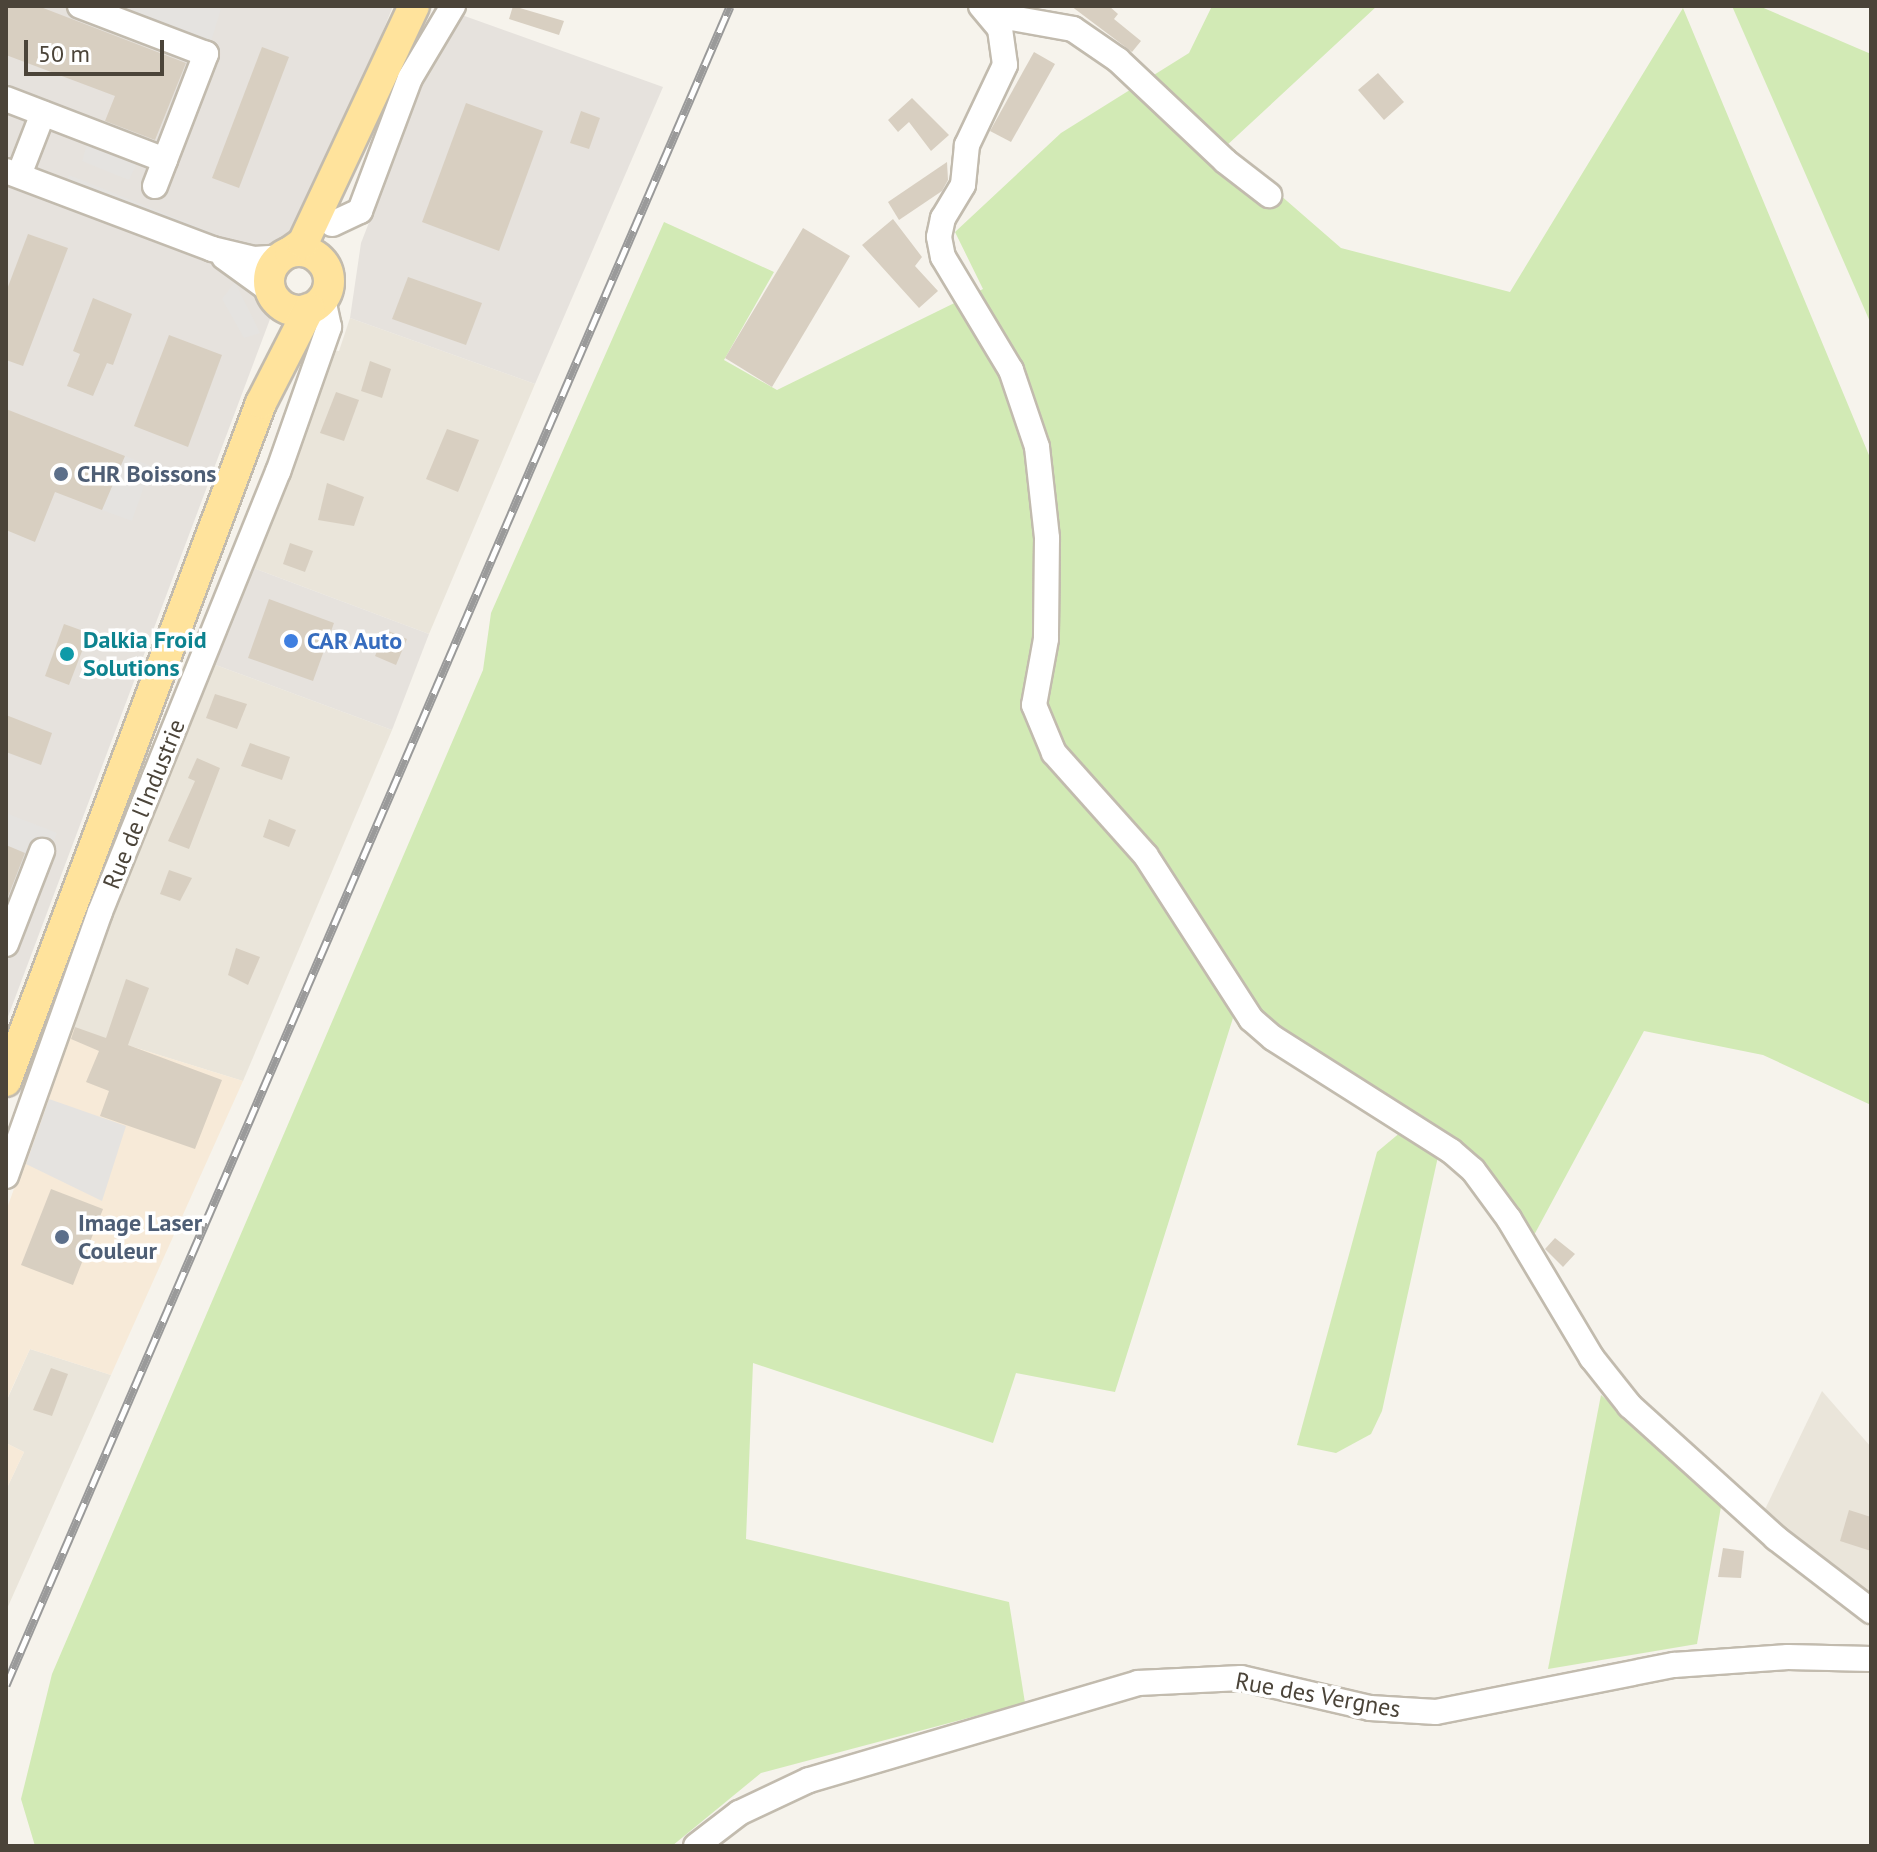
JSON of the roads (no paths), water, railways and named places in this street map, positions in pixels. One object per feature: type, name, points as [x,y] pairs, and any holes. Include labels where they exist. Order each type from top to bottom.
[{"type":"main road","points":[[372,103],[332,224],[324,265],[329,282],[316,304],[291,310],[273,296],[270,273],[286,255],[303,243],[372,103],[414,6]]},
{"type":"main road","points":[[286,255],[310,253],[324,265]]},
{"type":"main road","name":"Rue de l'Industrie","points":[[6,1081],[261,403],[277,333],[273,296]]},
{"type":"main road","name":"Rue de l'Industrie","points":[[261,403],[316,304]]},
{"type":"street","points":[[80,6],[206,54],[155,186]]},
{"type":"street","points":[[332,224],[360,211],[410,78],[453,6]]},
{"type":"street","points":[[985,10],[1073,29],[1118,60],[1225,161],[1269,195]]},
{"type":"street","points":[[985,10],[1005,44],[1005,65],[967,145],[963,185],[943,218],[939,237],[943,257],[1011,370],[1037,447],[1047,538],[1046,639],[1034,705],[1054,753],[1146,856],[1251,1019],[1473,1170],[1509,1219],[1592,1358],[1630,1406],[1776,1538],[1871,1611]]},
{"type":"street","points":[[1005,44],[1017,42],[1034,21]]},
{"type":"street","points":[[6,99],[165,160]]},
{"type":"street","points":[[43,113],[12,173],[212,249],[254,259],[286,255]]},
{"type":"street","points":[[212,249],[273,296]]},
{"type":"street","name":"Rue de l'Industrie","points":[[6,1176],[100,912],[278,472],[329,327],[316,304]]},
{"type":"street","points":[[6,944],[42,851]]},
{"type":"street","name":"Rue des Vergnes","points":[[696,1846],[739,1813],[809,1780],[1138,1683],[1241,1678],[1296,1687],[1370,1708],[1436,1712],[1674,1665],[1788,1657],[1871,1659]]},
{"type":"railway","points":[[6,1685],[730,6]]},
{"type":"place","name":"CHR Boissons","points":[[61,474]]},
{"type":"place","name":"CAR Auto","points":[[291,641]]},
{"type":"place","name":"Dalkia Froid Solutions","points":[[67,654]]},
{"type":"place","name":"Image Laser Couleur","points":[[62,1237]]}]
